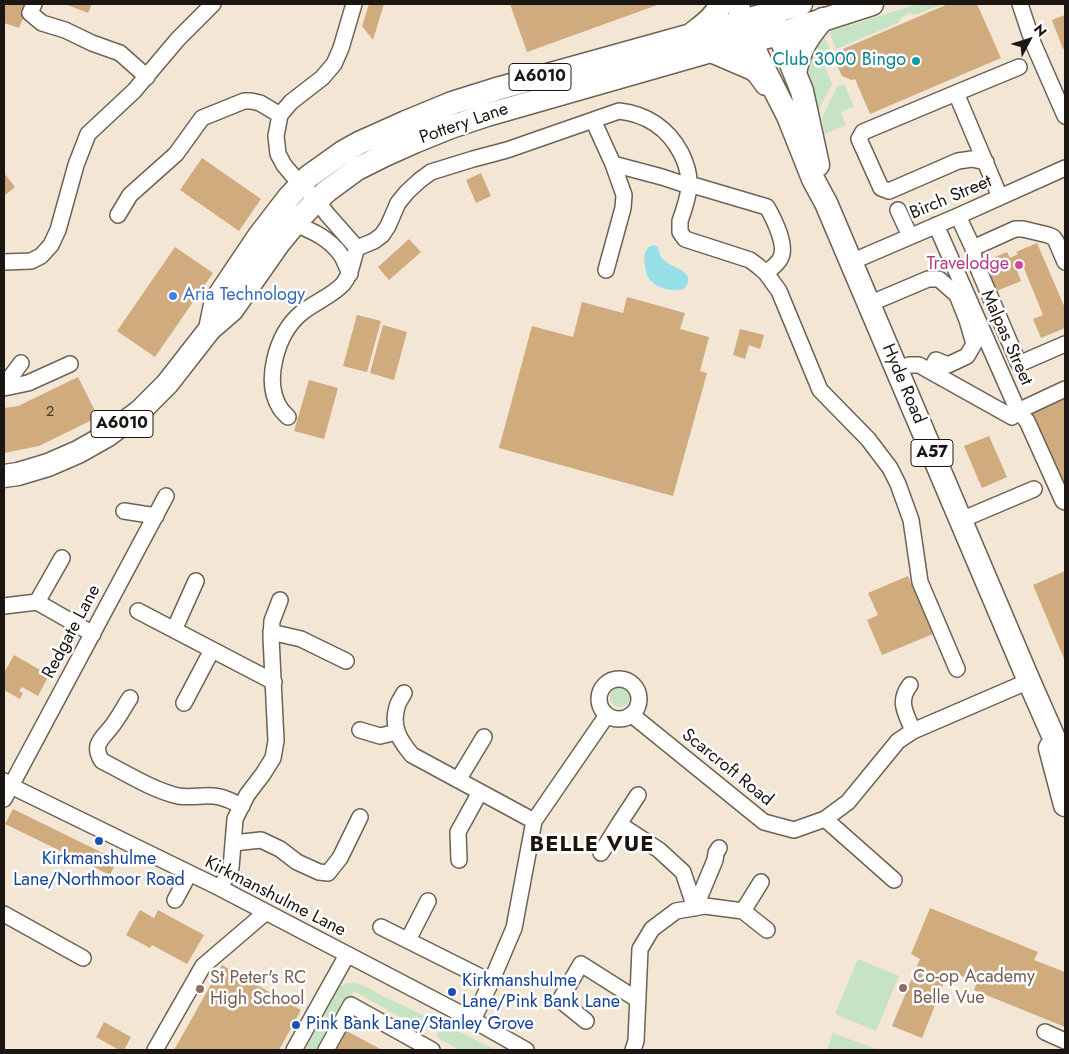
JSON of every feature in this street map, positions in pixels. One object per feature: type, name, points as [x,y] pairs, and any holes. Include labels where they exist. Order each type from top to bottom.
[{"type":"highway","points":[[691,35],[711,18],[720,4]]},
{"type":"highway","name":"Pottery Lane","points":[[210,329],[216,300],[259,236],[289,197],[308,177],[343,152],[406,122],[452,103],[691,35],[758,19],[801,4]]},
{"type":"highway","name":"Pottery Lane","points":[[4,476],[26,472],[78,452],[108,435],[140,411],[167,384],[210,329],[232,310],[279,243],[295,224],[327,191],[357,169],[451,127],[711,51],[758,19],[823,19],[872,4]]},
{"type":"highway","name":"Hyde Road","points":[[758,19],[795,74],[802,91],[826,203]]},
{"type":"highway","name":"Hyde Road","points":[[758,19],[758,57],[788,116],[812,179],[826,203],[1065,763]]},
{"type":"highway","name":"A57","points":[[758,19],[788,91],[796,117],[798,142]]},
{"type":"highway","points":[[795,74],[803,46],[823,19]]},
{"type":"highway","name":"A57","points":[[711,51],[753,69],[758,73],[788,116]]},
{"type":"highway","name":"Hyde Road","points":[[1038,703],[1065,804]]},
{"type":"street","points":[[34,4],[30,13],[42,23],[66,30],[92,43],[120,53],[146,77]]},
{"type":"street","points":[[4,262],[31,261],[41,256],[51,245],[58,230],[76,165],[88,134],[134,91],[178,39],[213,4]]},
{"type":"street","points":[[354,4],[341,48],[334,64],[322,78],[291,102],[280,115],[276,136],[278,154],[293,176],[317,200],[357,248]]},
{"type":"street","points":[[1020,4],[1033,43],[1059,86],[1065,116]]},
{"type":"street","points":[[986,162],[972,159],[958,161],[889,191],[881,188],[859,139],[863,132],[1018,67]]},
{"type":"street","points":[[956,93],[1000,196]]},
{"type":"street","points":[[118,216],[130,195],[176,154],[202,118],[244,101],[260,104],[280,115]]},
{"type":"street","points":[[288,416],[280,407],[274,392],[272,374],[283,335],[306,309],[332,294],[342,285],[350,274],[357,248],[382,235],[398,203],[420,180],[432,172],[507,150],[619,111],[630,112],[647,118],[660,126],[673,139],[683,156],[688,170],[689,186],[679,226],[685,240],[750,260],[766,273],[778,292],[820,390],[868,439],[890,468],[898,484],[910,520],[920,582],[957,670]]},
{"type":"street","points":[[593,120],[624,195],[623,208],[606,270]]},
{"type":"street","points":[[612,164],[767,207],[775,221],[782,253],[780,259],[766,273]]},
{"type":"street","name":"Birch Street","points":[[851,262],[1065,168]]},
{"type":"street","points":[[898,210],[910,236]]},
{"type":"street","points":[[958,216],[973,248],[974,259],[1019,364],[1065,344]]},
{"type":"street","points":[[295,224],[319,234],[330,243],[341,255],[350,274]]},
{"type":"street","name":"Malpas Street","points":[[936,226],[1018,411],[1027,421],[1065,502]]},
{"type":"street","points":[[973,248],[1015,230],[1023,229],[1053,237],[1065,262]]},
{"type":"street","points":[[868,304],[928,279],[939,279],[957,295],[974,344],[967,356],[948,365],[936,360],[930,371]]},
{"type":"street","points":[[4,387],[21,363]]},
{"type":"street","points":[[4,387],[28,383],[70,364]]},
{"type":"street","points":[[897,370],[911,364],[918,365],[1012,417],[1018,411],[1065,389]]},
{"type":"street","points":[[961,520],[1034,489]]},
{"type":"street","name":"Redgate Lane","points":[[6,789],[93,634],[166,496]]},
{"type":"street","points":[[124,511],[156,516]]},
{"type":"street","points":[[37,602],[62,558]]},
{"type":"street","points":[[174,630],[196,582]]},
{"type":"street","points":[[220,888],[230,868],[235,819],[247,795],[273,758],[276,741],[272,621],[280,600]]},
{"type":"street","points":[[4,606],[37,602],[93,634]]},
{"type":"street","points":[[138,611],[274,682]]},
{"type":"street","points":[[272,632],[301,639],[346,660]]},
{"type":"street","points":[[184,703],[212,650]]},
{"type":"street","points":[[616,679],[623,679],[634,685],[638,691],[639,704],[632,715],[619,719],[607,715],[602,710],[599,697],[604,685],[616,679]]},
{"type":"street","name":"Scarcroft Road","points":[[632,715],[764,822],[794,830],[825,819],[848,802],[898,741],[913,731],[1029,681]]},
{"type":"street","points":[[910,684],[904,692],[903,706],[913,731]]},
{"type":"street","points":[[404,693],[396,708],[395,726],[401,742],[412,755],[534,821]]},
{"type":"street","points":[[130,698],[113,726],[101,739],[97,747],[98,755],[102,761],[168,793],[191,798],[212,796],[242,806]]},
{"type":"street","points":[[473,1020],[514,928],[534,821],[607,715]]},
{"type":"street","points":[[360,730],[380,736],[397,732]]},
{"type":"street","points":[[458,780],[484,737]]},
{"type":"street","name":"Kirkmanshulme Lane","points":[[6,789],[220,888],[473,1020],[526,1050]]},
{"type":"street","points":[[459,860],[458,832],[480,792]]},
{"type":"street","points":[[601,853],[638,795]]},
{"type":"street","points":[[233,843],[261,840],[280,849],[297,862],[319,872],[328,872],[340,858],[360,817]]},
{"type":"street","points":[[825,819],[894,880]]},
{"type":"street","points":[[619,824],[659,850],[683,872],[695,908]]},
{"type":"street","points":[[695,908],[719,848]]},
{"type":"street","points":[[175,900],[189,874]]},
{"type":"street","points":[[743,911],[761,882]]},
{"type":"street","points":[[408,940],[428,901]]},
{"type":"street","points":[[632,1050],[636,1041],[640,949],[652,929],[676,911],[705,906],[743,911],[767,930]]},
{"type":"street","points":[[155,1050],[203,966],[265,913]]},
{"type":"street","points":[[4,914],[83,958]]},
{"type":"street","points":[[381,927],[491,982]]},
{"type":"street","points":[[294,1050],[347,955]]},
{"type":"street","points":[[586,1021],[560,1000],[582,964],[638,1000]]},
{"type":"street","points":[[326,1050],[350,1005],[432,1050]]},
{"type":"street","points":[[1045,1032],[1065,1040]]},
{"type":"green space","points":[[918,4],[943,4],[915,15],[909,13],[902,17],[898,23],[836,49],[829,32]]},
{"type":"green space","points":[[823,35],[831,51],[826,53],[813,46]]},
{"type":"green space","points":[[810,52],[821,58],[832,84],[819,109],[808,74],[807,64]]},
{"type":"green space","points":[[844,84],[854,106],[841,112],[846,125],[825,134],[822,118],[837,87]]},
{"type":"green space","points":[[620,687],[627,690],[630,697],[627,704],[620,707],[613,704],[610,697],[613,690]]},
{"type":"green space","points":[[858,959],[899,976],[876,1031],[835,1014]]},
{"type":"green space","points":[[344,984],[363,985],[437,1022],[432,1030],[420,1024],[418,1027],[354,991],[320,1050],[305,1050],[339,988]]},
{"type":"green space","points":[[442,1024],[495,1050],[460,1050],[436,1037]]},
{"type":"green space","points":[[833,1033],[878,1050],[827,1050]]},
{"type":"water","points":[[650,246],[658,247],[660,255],[668,264],[683,271],[686,275],[688,283],[684,289],[666,289],[657,286],[650,280],[644,260],[645,252]]},
{"type":"building","points":[[4,4],[29,4],[19,28],[4,23]]},
{"type":"building","points":[[65,4],[92,4],[88,13]]},
{"type":"building","points":[[369,4],[384,4],[373,40],[362,26]]},
{"type":"building","points":[[510,4],[660,4],[527,52]]},
{"type":"building","name":"Club 3000 Bingo","points":[[948,4],[977,4],[1001,58],[870,114],[855,79],[852,80],[842,76],[836,63],[844,51],[843,49]]},
{"type":"building","points":[[1065,15],[1065,48],[1063,49],[1052,20]]},
{"type":"building","points":[[202,158],[261,199],[239,231],[180,190]]},
{"type":"building","points":[[4,173],[15,187],[4,196]]},
{"type":"building","points":[[481,173],[491,196],[476,203],[466,180]]},
{"type":"building","points":[[409,239],[421,252],[389,280],[378,267]]},
{"type":"building","points":[[1037,243],[1065,308],[1065,328],[1041,338],[1033,319],[1043,315],[1024,268],[1017,271],[1021,281],[994,292],[983,268],[997,262],[995,257],[1007,252],[1010,258],[1018,254],[1016,252]]},
{"type":"building","points":[[175,247],[213,273],[155,357],[117,331]]},
{"type":"building","points":[[627,297],[685,313],[680,329],[709,337],[700,371],[707,373],[673,496],[499,448],[532,326],[573,337],[582,302],[623,313]]},
{"type":"building","points":[[357,315],[381,321],[367,372],[343,366]]},
{"type":"building","points":[[383,325],[407,332],[394,380],[370,373]]},
{"type":"building","points":[[740,329],[764,335],[760,349],[749,345],[745,359],[733,355]]},
{"type":"building","points":[[78,377],[98,417],[39,446],[4,453],[4,408],[18,406]]},
{"type":"building","points":[[309,380],[338,388],[324,439],[294,431]]},
{"type":"building","points":[[1065,398],[1065,494],[1031,413]]},
{"type":"building","points":[[989,436],[1007,477],[982,488],[964,446]]},
{"type":"building","points":[[1065,571],[1065,661],[1033,585]]},
{"type":"building","points":[[908,576],[933,634],[882,655],[867,620],[878,615],[868,593]]},
{"type":"building","points":[[14,655],[49,675],[38,696],[22,687],[19,691],[23,693],[20,699],[4,690],[4,673]]},
{"type":"building","points":[[13,809],[117,860],[110,875],[5,824]]},
{"type":"building","points":[[930,908],[1038,952],[1034,960],[1065,972],[1065,1027],[974,990],[977,982],[946,970],[945,974],[947,975],[922,1038],[892,1026],[920,959],[911,954]]},
{"type":"building","points":[[140,910],[154,918],[158,910],[204,935],[187,964],[152,945],[150,948],[126,935]]},
{"type":"building","points":[[222,965],[301,1010],[279,1050],[174,1050]]},
{"type":"building","points":[[104,1022],[131,1037],[124,1050],[119,1050],[96,1037]]},
{"type":"building","points":[[343,1029],[382,1050],[332,1050]]},
{"type":"place","name":"Club 3000 Bingo","points":[[916,61]]},
{"type":"place","name":"Travelodge","points":[[1019,265]]},
{"type":"place","name":"Aria Technology","points":[[173,296]]},
{"type":"place","name":"Kirkmanshulme Lane/Northmoor Road","points":[[99,841]]},
{"type":"place","name":"Co-op Academy Belle Vue","points":[[903,988]]},
{"type":"place","name":"St Peter's RC High School","points":[[200,989]]},
{"type":"place","name":"Kirkmanshulme Lane/Pink Bank Lane","points":[[452,992]]},
{"type":"place","name":"Pink Bank Lane/Stanley Grove","points":[[296,1025]]},
{"type":"district","name":"BELLE VUE","points":[[592,846]]}]
